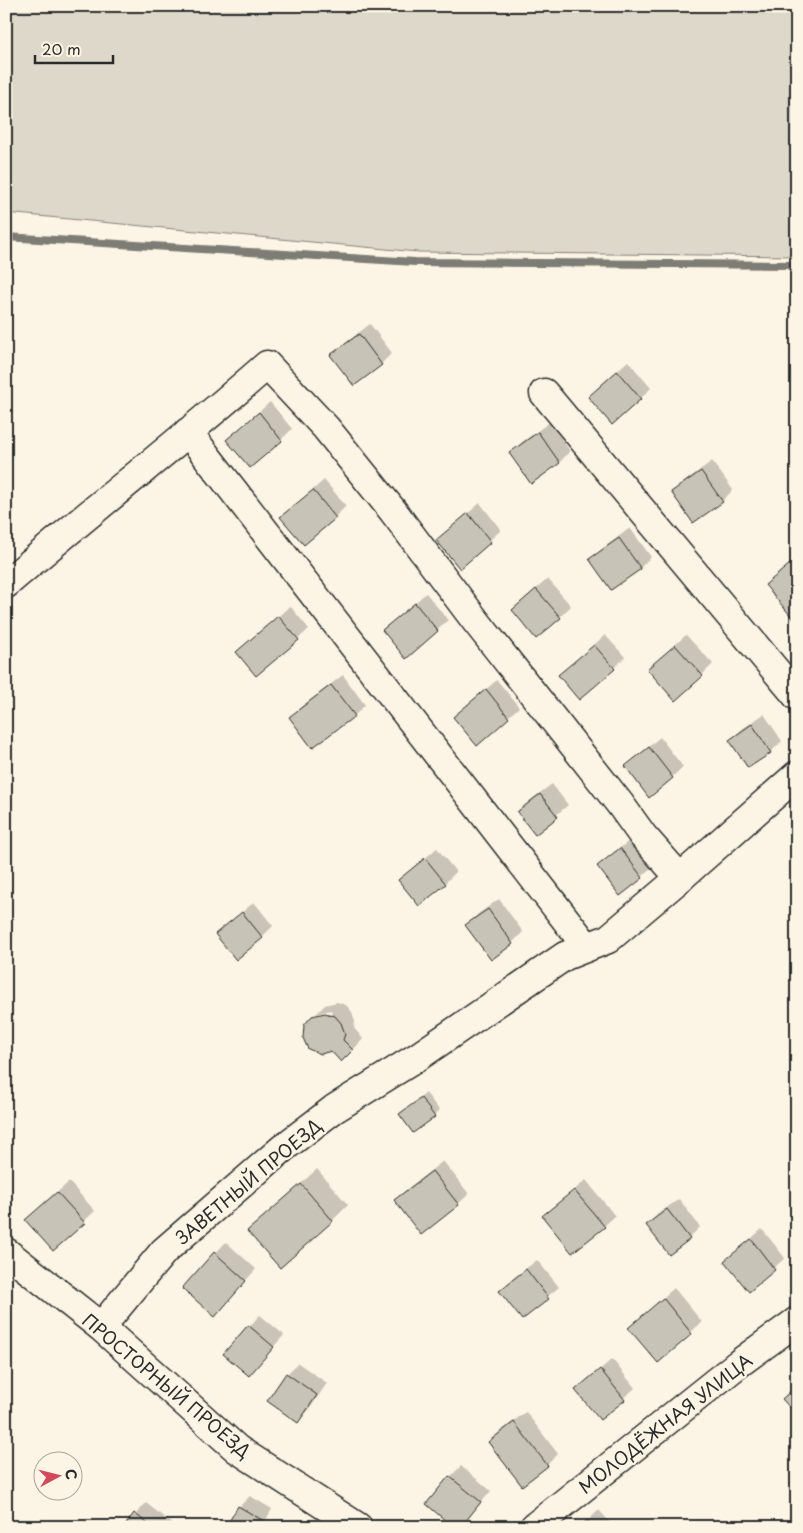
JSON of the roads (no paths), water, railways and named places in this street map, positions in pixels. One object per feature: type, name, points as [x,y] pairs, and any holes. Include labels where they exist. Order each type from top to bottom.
[{"type":"street","points":[[6,584],[268,365],[326,428],[387,503],[475,620],[643,836],[680,878]]},
{"type":"street","points":[[544,393],[797,696]]},
{"type":"street","points":[[188,432],[587,947]]},
{"type":"street","name":"ЗАВЕТНЫЙ ПРОЕЗД","points":[[101,1327],[164,1251],[283,1148],[334,1109],[416,1058],[565,956],[608,939],[797,775]]},
{"type":"street","name":"ПРОСТОРНЫЙ ПРОЕЗД","points":[[6,1252],[101,1327],[237,1448],[358,1527]]},
{"type":"street","name":"МОЛОДЁЖНАЯ УЛИЦА","points":[[534,1527],[738,1364],[797,1321]]},
{"type":"waterway","points":[[6,237],[415,262],[797,265]]}]
